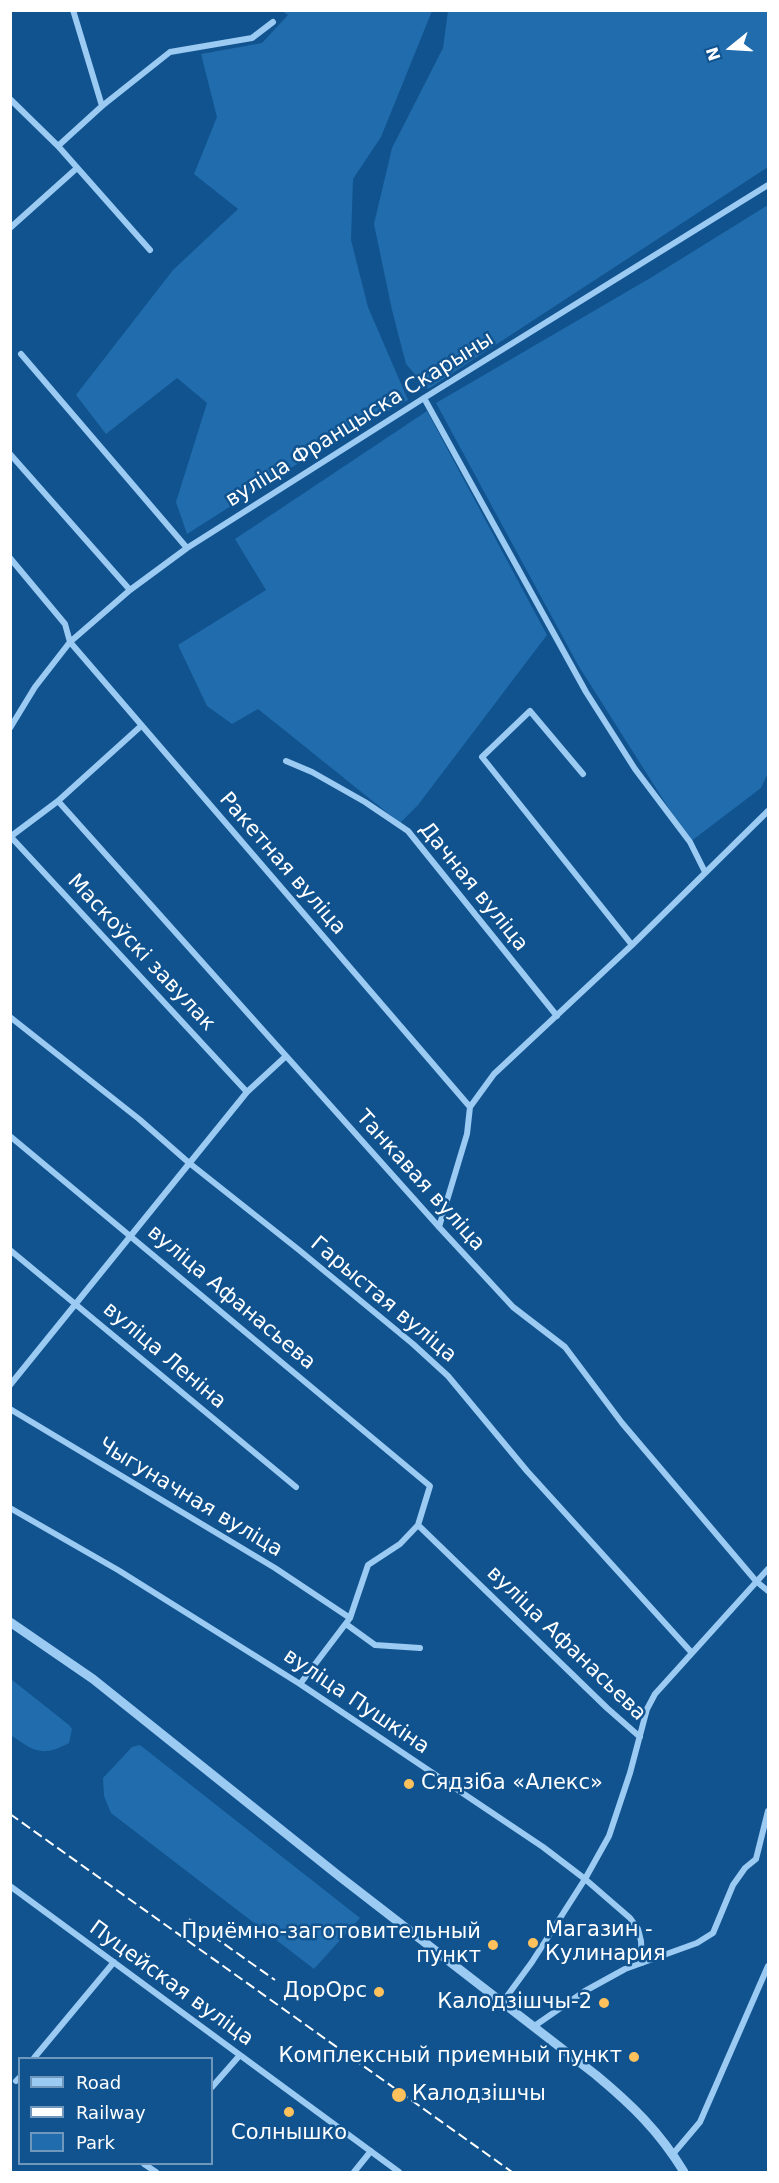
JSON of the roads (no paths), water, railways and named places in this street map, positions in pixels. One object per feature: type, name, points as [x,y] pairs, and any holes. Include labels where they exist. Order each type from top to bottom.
[{"type":"street","points":[[73,10],[102,106]]},
{"type":"street","points":[[58,146],[102,106],[170,52],[252,38],[273,21]]},
{"type":"street","points":[[10,99],[58,146],[150,250]]},
{"type":"street","points":[[10,228],[77,168]]},
{"type":"street","name":"вуліца Францыска Скарыны","points":[[10,728],[34,687],[70,642],[130,590],[187,548],[768,185]]},
{"type":"street","points":[[21,354],[187,548]]},
{"type":"street","points":[[424,398],[586,692],[635,770],[690,842],[705,872]]},
{"type":"street","points":[[10,454],[130,590]]},
{"type":"street","name":"Ракетная вуліца","points":[[10,558],[65,624],[70,642],[470,1107]]},
{"type":"street","points":[[583,774],[530,711],[482,757],[632,945]]},
{"type":"street","points":[[11,837],[58,801],[141,726]]},
{"type":"street","name":"Дачная вуліца","points":[[286,761],[312,772],[408,831],[557,1017]]},
{"type":"street","name":"Танкавая вуліца","points":[[58,801],[285,1057],[513,1307],[565,1347],[622,1423],[756,1581],[768,1591]]},
{"type":"street","points":[[439,1227],[467,1134],[470,1107],[494,1074],[557,1017],[768,811]]},
{"type":"street","name":"Маскоўскі завулак","points":[[11,837],[247,1092]]},
{"type":"street","name":"Гарыстая вуліца","points":[[10,1017],[299,1250],[413,1344],[448,1376],[527,1471],[692,1653]]},
{"type":"street","points":[[10,1384],[77,1304],[188,1162],[247,1092],[285,1057]]},
{"type":"street","name":"вуліца Афанасьева","points":[[10,1136],[430,1486],[418,1525],[592,1695],[640,1737]]},
{"type":"street","name":"вуліца Леніна","points":[[10,1250],[296,1487]]},
{"type":"street","name":"Чыгуначная вуліца","points":[[10,1409],[275,1568],[348,1621],[375,1645],[420,1648]]},
{"type":"street","name":"вуліца Пушкіна","points":[[10,1509],[118,1570],[300,1684],[543,1847],[630,1918],[638,1929],[642,1963]]},
{"type":"street","points":[[300,1684],[348,1621],[368,1566],[400,1544],[418,1525]]},
{"type":"street","points":[[502,2003],[532,1962],[585,1880],[609,1836],[630,1773],[647,1709],[656,1694],[768,1569]]},
{"type":"street","points":[[10,1622],[93,1679],[632,2104],[659,2134],[684,2172]]},
{"type":"street","points":[[533,2027],[585,1991],[642,1963],[697,1943],[713,1934],[734,1885],[745,1868],[756,1859],[768,1811]]},
{"type":"street","name":"Пуцейская вуліца","points":[[10,1886],[399,2172]]},
{"type":"street","points":[[35,2057],[114,1962]]},
{"type":"street","points":[[673,2154],[700,2122],[768,1966]]},
{"type":"street","points":[[213,2086],[240,2055]]},
{"type":"street","points":[[354,2172],[371,2151]]},
{"type":"railway","points":[[10,1814],[512,2172]]},
{"type":"railway","points":[[189,1919],[275,1980]]},
{"type":"place","name":"Сядзіба «Алекс»","points":[[409,1784]]},
{"type":"place","name":"Магазин - Кулинария","points":[[533,1943]]},
{"type":"place","name":"Приёмно-заготовительный пункт","points":[[493,1945]]},
{"type":"place","name":"ДорОрс","points":[[379,1992]]},
{"type":"place","name":"Калодзішчы-2","points":[[604,2003]]},
{"type":"place","name":"Комплексный приемный пункт","points":[[634,2057]]},
{"type":"place","name":"Калодзішчы","points":[[399,2095]]},
{"type":"place","name":"Солнышко","points":[[289,2112]]}]
